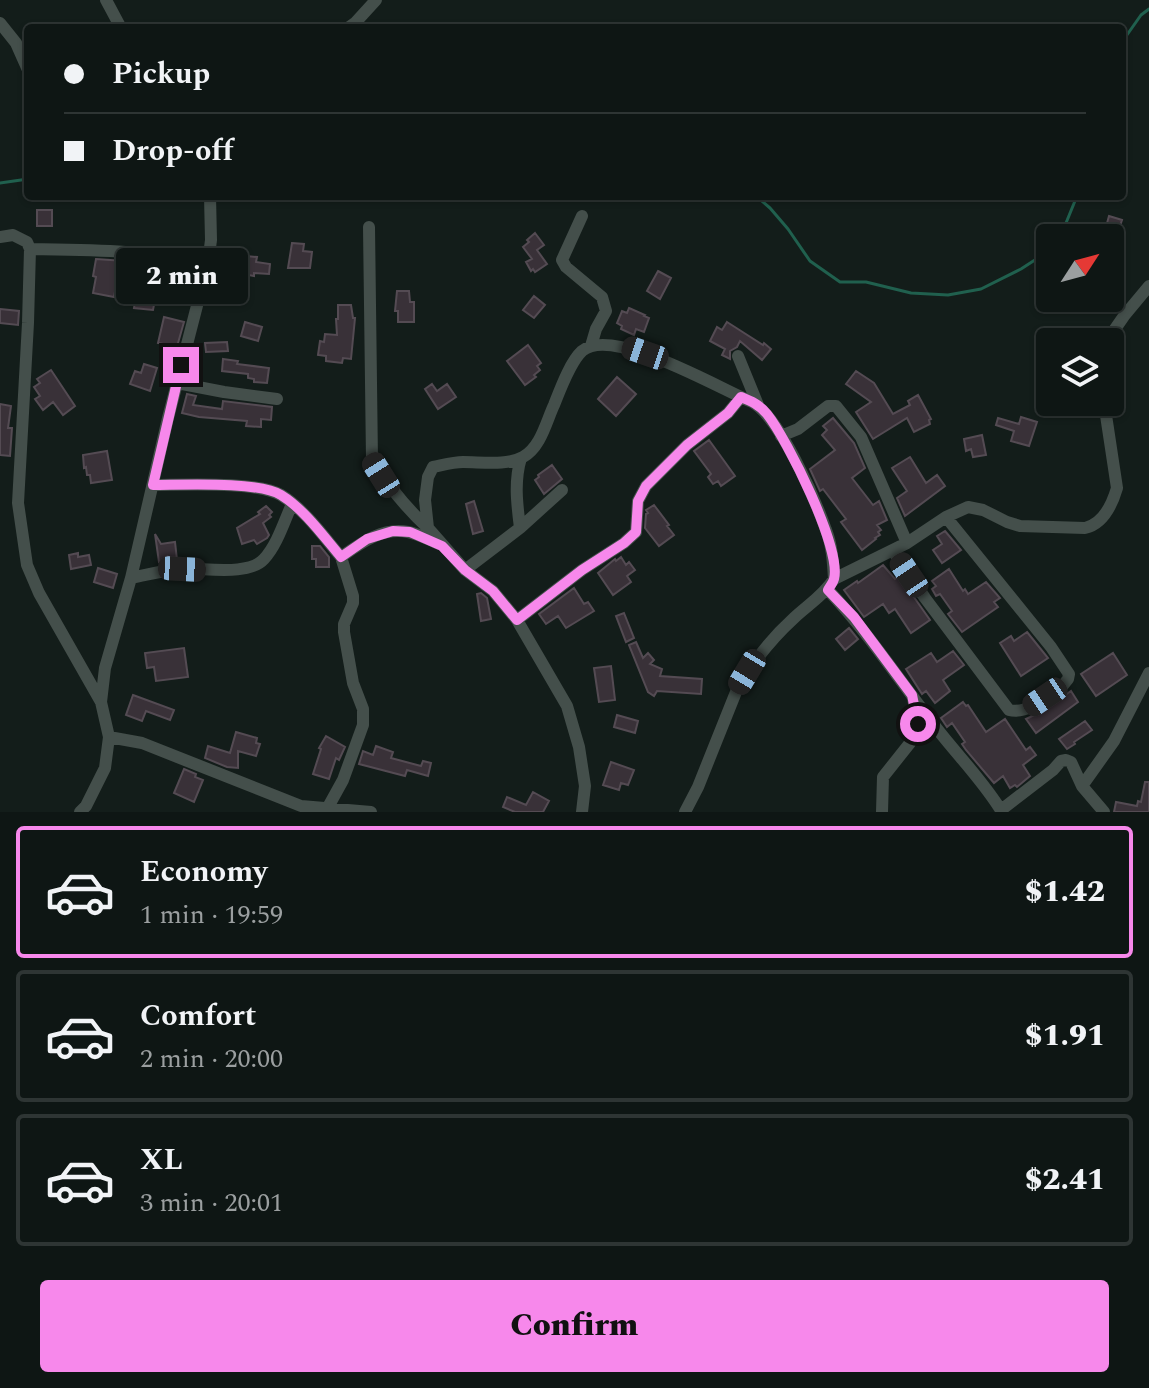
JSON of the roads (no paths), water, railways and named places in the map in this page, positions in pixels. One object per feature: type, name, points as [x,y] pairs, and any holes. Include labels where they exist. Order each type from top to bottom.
[{"type":"street","points":[[106,0],[119,24]]},
{"type":"street","points":[[354,24],[376,0]]},
{"type":"street","points":[[0,23],[16,43],[24,61]]},
{"type":"street","points":[[101,702],[105,668],[131,578],[208,263],[210,200]]},
{"type":"street","points":[[582,216],[562,260],[566,267],[602,297],[606,311],[591,346]]},
{"type":"street","points":[[369,227],[372,460],[412,513],[465,570],[493,591],[517,620],[567,706],[579,747],[585,786],[582,812]]},
{"type":"street","points":[[0,237],[13,235],[27,242],[30,249],[18,503],[27,565],[39,593],[101,702],[109,737],[105,768],[80,812]]},
{"type":"street","points":[[30,249],[137,251],[208,263]]},
{"type":"street","points":[[1116,328],[1149,286]]},
{"type":"street","points":[[428,528],[425,500],[428,477],[433,467],[461,461],[498,462],[521,458],[540,437],[582,352],[591,346],[624,346],[645,353],[758,405],[767,414],[806,484],[827,532],[832,555],[831,584],[937,730],[1001,811],[1066,760],[1071,762],[1082,786],[1104,812]]},
{"type":"street","points":[[738,356],[758,405]]},
{"type":"street","points":[[177,383],[277,399]]},
{"type":"street","points":[[517,620],[636,532],[638,501],[646,486],[687,445],[728,413],[741,397]]},
{"type":"street","points":[[781,436],[798,429],[828,406],[836,406],[861,437],[907,543]]},
{"type":"street","points":[[685,812],[747,672],[793,619],[831,584],[968,507],[1020,526],[1085,528],[1095,525],[1117,488],[1106,416]]},
{"type":"street","points":[[520,528],[517,472],[521,458]]},
{"type":"street","points":[[153,485],[263,488],[281,495],[292,504],[341,557],[353,596],[344,632],[353,683],[363,709],[363,725],[343,780],[327,809]]},
{"type":"street","points":[[465,570],[520,528],[562,490]]},
{"type":"street","points":[[131,578],[182,569],[226,571],[263,561],[292,504]]},
{"type":"street","points":[[893,551],[1009,710],[1026,710],[1064,684],[1069,674],[1051,647],[946,517]]},
{"type":"street","points":[[341,557],[367,539],[393,531],[410,532],[442,546]]},
{"type":"street","points":[[1082,786],[1114,741],[1149,673]]},
{"type":"street","points":[[882,812],[883,777],[910,743],[918,724],[912,695]]},
{"type":"street","points":[[109,737],[142,743],[301,806],[371,812]]},
{"type":"waterway","points":[[1126,36],[1149,9]]},
{"type":"waterway","points":[[0,183],[24,180]]},
{"type":"waterway","points":[[761,200],[788,229],[810,261],[840,282],[866,282],[911,293],[948,295],[981,289],[1036,259]]},
{"type":"waterway","points":[[1065,224],[1075,200]]}]
